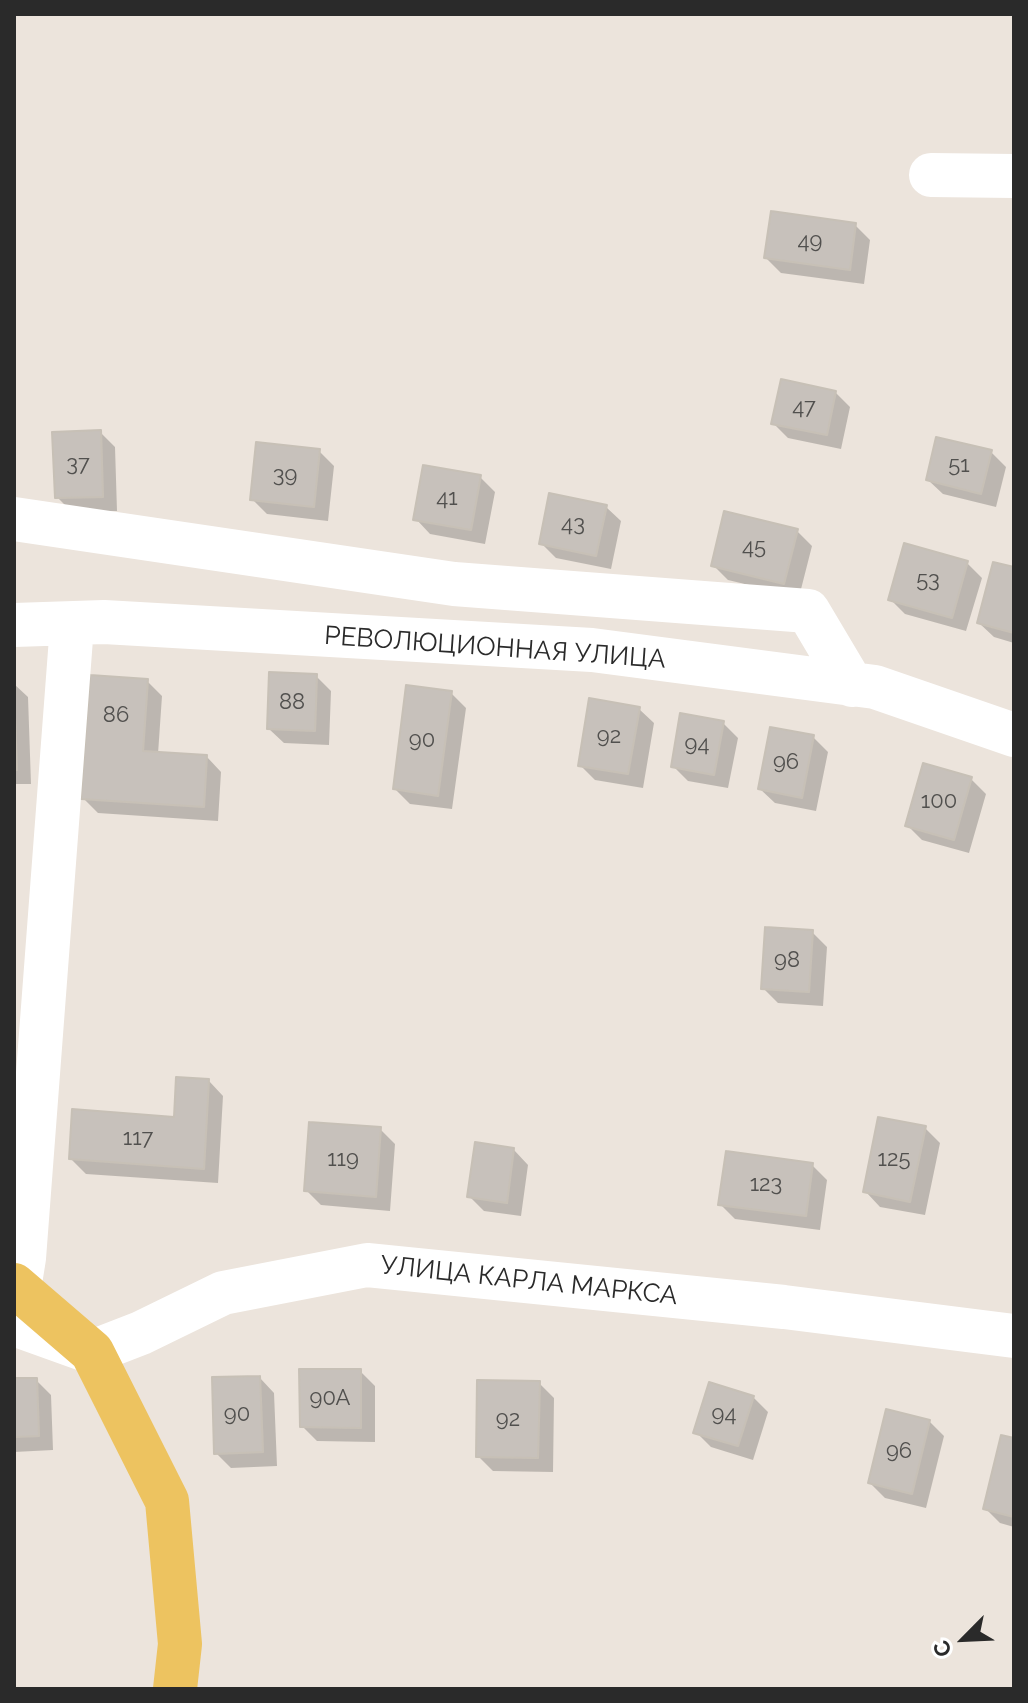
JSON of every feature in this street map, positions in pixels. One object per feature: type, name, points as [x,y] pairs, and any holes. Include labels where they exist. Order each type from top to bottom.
[{"type":"main road","points":[[16,1299],[92,1352],[167,1501],[180,1644],[175,1689]]},
{"type":"street","points":[[931,175],[1014,176]]},
{"type":"street","points":[[14,519],[454,584],[808,611],[852,685]]},
{"type":"street","name":"РЕВОЛЮЦИОННАЯ УЛИЦА","points":[[14,625],[104,622],[592,650],[875,687],[1014,735]]},
{"type":"street","points":[[16,1299],[24,1258],[72,625]]},
{"type":"street","name":"УЛИЦА КАРЛА МАРКСА","points":[[92,1352],[141,1333],[223,1293],[367,1265],[784,1307],[1014,1336]]},
{"type":"building","points":[[771,211],[856,223],[850,270],[764,258]]},
{"type":"building","points":[[781,379],[836,391],[827,435],[771,424]]},
{"type":"building","points":[[101,430],[103,497],[55,498],[52,432]]},
{"type":"building","points":[[936,437],[992,450],[981,494],[926,480]]},
{"type":"building","points":[[256,442],[320,449],[314,507],[250,500]]},
{"type":"building","points":[[423,465],[481,475],[471,530],[413,520]]},
{"type":"building","points":[[549,493],[607,505],[596,556],[539,544]]},
{"type":"building","points":[[724,511],[798,529],[784,584],[711,566]]},
{"type":"building","points":[[904,543],[968,561],[952,618],[888,600]]},
{"type":"building","points":[[993,562],[1014,567],[1014,633],[977,623]]},
{"type":"building","points":[[269,672],[317,674],[315,731],[267,729]]},
{"type":"building","points":[[90,675],[148,679],[143,751],[207,755],[204,807],[81,799]]},
{"type":"building","points":[[406,685],[452,691],[438,796],[393,789]]},
{"type":"building","points":[[14,691],[17,770],[14,770]]},
{"type":"building","points":[[589,698],[640,707],[628,774],[578,766]]},
{"type":"building","points":[[680,713],[724,721],[714,775],[671,767]]},
{"type":"building","points":[[770,727],[814,735],[802,798],[758,789]]},
{"type":"building","points":[[923,763],[972,777],[954,840],[905,826]]},
{"type":"building","points":[[765,927],[813,930],[809,992],[761,989]]},
{"type":"building","points":[[176,1077],[209,1079],[204,1169],[69,1159],[72,1109],[174,1117]]},
{"type":"building","points":[[878,1117],[926,1126],[910,1202],[863,1192]]},
{"type":"building","points":[[309,1122],[381,1127],[376,1197],[304,1191]]},
{"type":"building","points":[[475,1142],[514,1148],[507,1203],[467,1197]]},
{"type":"building","points":[[726,1151],[813,1163],[806,1216],[718,1205]]},
{"type":"building","points":[[299,1369],[361,1369],[361,1428],[300,1427]]},
{"type":"building","points":[[260,1376],[263,1452],[214,1454],[212,1377]]},
{"type":"building","points":[[14,1378],[37,1378],[39,1436],[14,1437]]},
{"type":"building","points":[[477,1380],[540,1381],[538,1458],[476,1457]]},
{"type":"building","points":[[709,1382],[754,1396],[738,1446],[693,1433]]},
{"type":"building","points":[[886,1409],[930,1420],[912,1494],[868,1483]]},
{"type":"building","points":[[1001,1435],[1014,1438],[1014,1517],[983,1509]]}]
